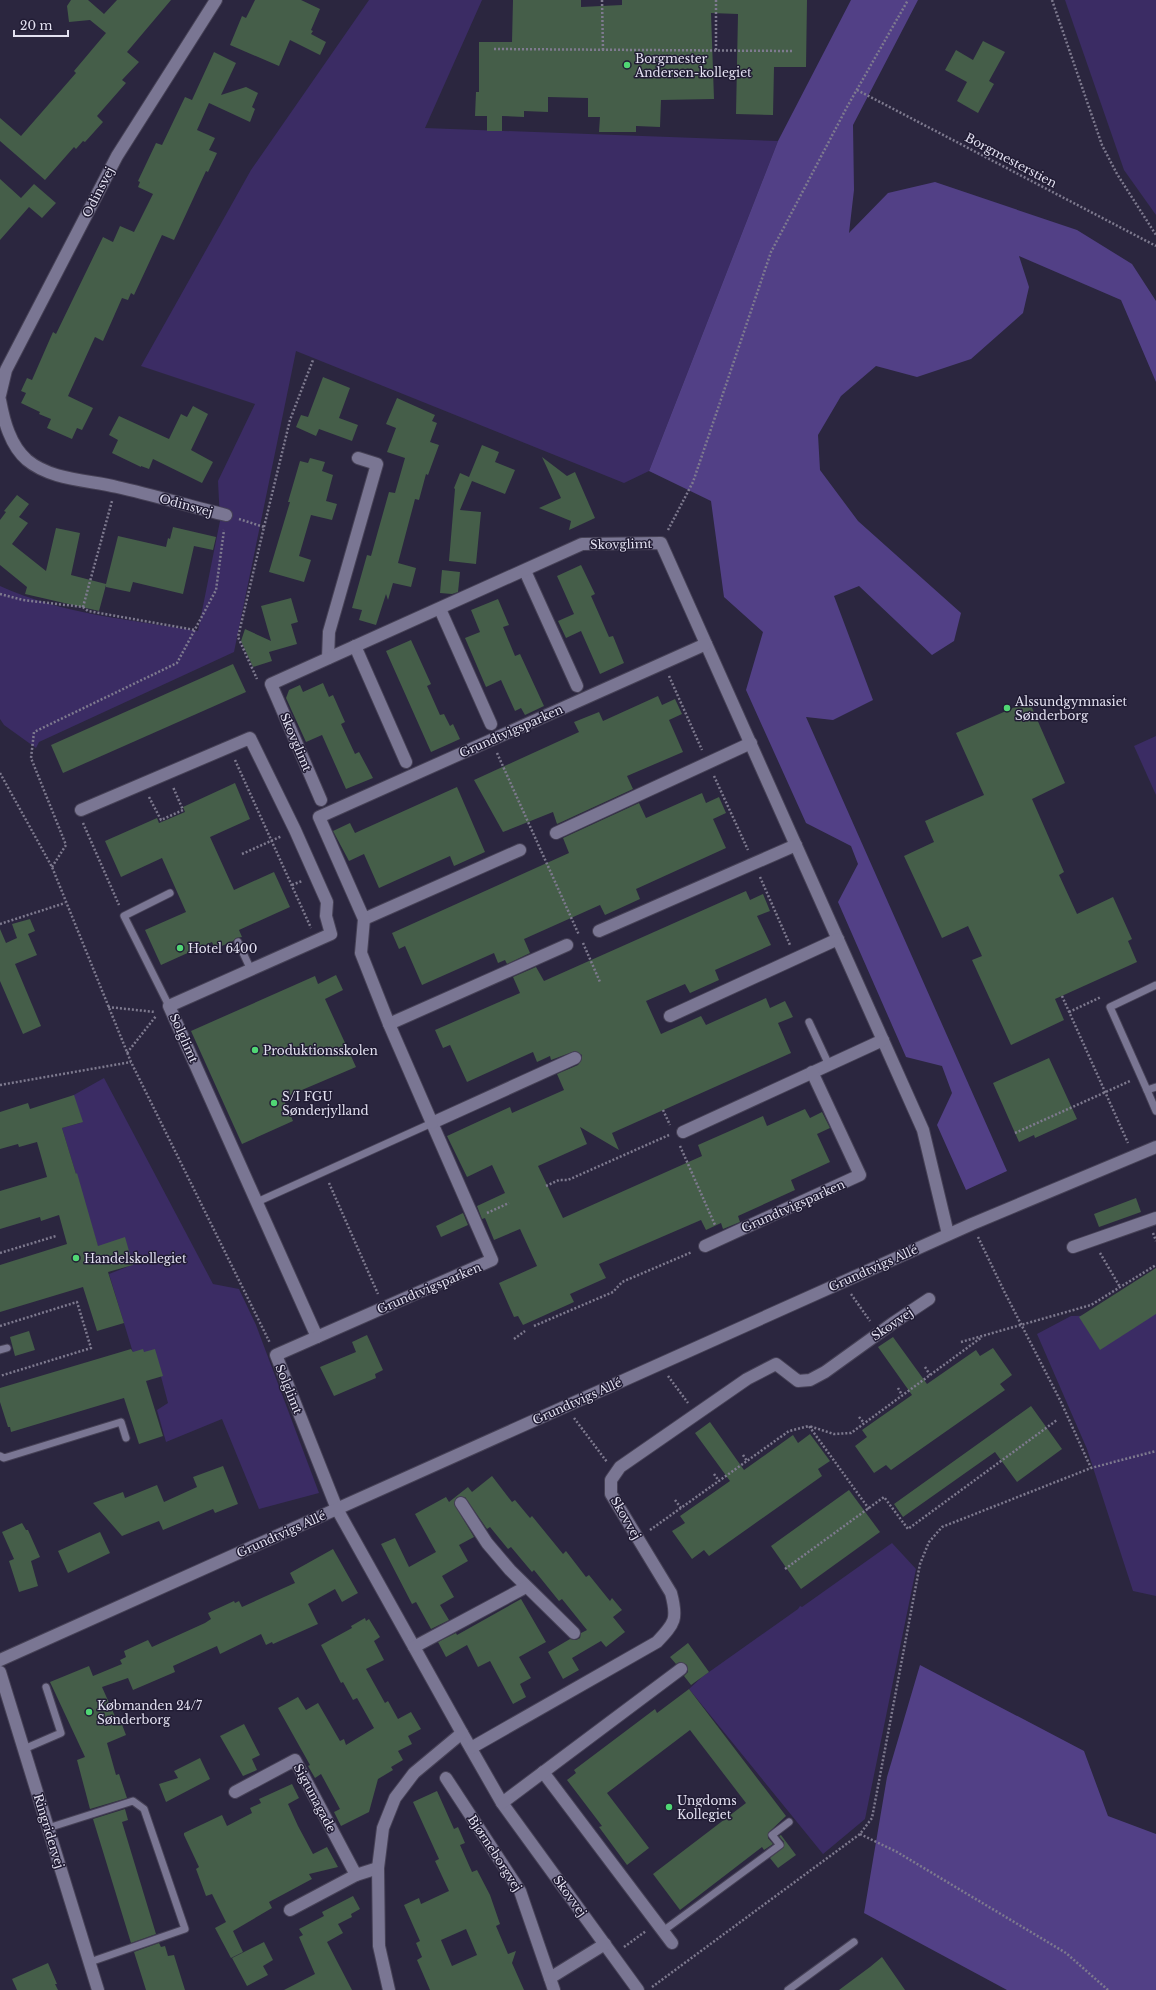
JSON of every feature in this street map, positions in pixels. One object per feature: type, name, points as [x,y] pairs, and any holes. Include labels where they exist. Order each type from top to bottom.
[{"type":"street","name":"Odinsvej","points":[[0,395],[6,370],[117,156],[216,0]]},
{"type":"street","name":"Odinsvej","points":[[0,400],[4,419],[12,439],[27,460],[53,474],[116,486],[226,515]]},
{"type":"street","points":[[328,658],[329,632],[377,464],[358,458]]},
{"type":"street","name":"Skovglimt","points":[[321,800],[266,686],[525,571],[582,544],[661,543],[706,644]]},
{"type":"street","points":[[525,571],[576,686]]},
{"type":"street","points":[[440,609],[491,724]]},
{"type":"street","points":[[706,644],[923,1130],[948,1234]]},
{"type":"street","name":"Grundtvigsparken","points":[[317,1337],[492,1260],[389,1024],[361,953],[364,919],[319,817],[706,644]]},
{"type":"street","points":[[355,646],[406,762]]},
{"type":"street","name":"Solglimt","points":[[85,815],[143,783],[250,738],[295,830],[327,902],[326,916],[331,934],[170,1006],[317,1337],[276,1355],[337,1509]]},
{"type":"street","points":[[556,833],[751,743]]},
{"type":"street","points":[[599,931],[796,845]]},
{"type":"street","points":[[364,919],[520,850]]},
{"type":"street","points":[[670,1016],[838,939]]},
{"type":"street","points":[[389,1024],[567,946]]},
{"type":"street","points":[[679,1132],[883,1040]]},
{"type":"street","points":[[432,1123],[575,1058]]},
{"type":"street","name":"Grundtvigsparken","points":[[705,1246],[860,1175],[812,1072]]},
{"type":"street","name":"Grundtvigs Allé","points":[[0,1660],[948,1234],[1156,1147]]},
{"type":"street","points":[[1073,1247],[1156,1218]]},
{"type":"street","name":"Skovvej","points":[[471,1748],[657,1642],[671,1627],[676,1611],[671,1593],[611,1494],[611,1480],[620,1467],[747,1378],[776,1364],[798,1381],[810,1380],[826,1372],[929,1299]]},
{"type":"street","points":[[461,1503],[487,1543],[526,1587],[574,1633]]},
{"type":"street","name":"Skovvej","points":[[337,1509],[502,1803],[638,1990]]},
{"type":"street","points":[[414,1647],[526,1587]]},
{"type":"street","points":[[502,1803],[681,1669]]},
{"type":"street","name":"Ringridervej","points":[[0,1672],[98,1990]]},
{"type":"street","points":[[389,1990],[380,1946],[378,1868],[383,1828],[395,1798],[414,1773],[462,1733]]},
{"type":"street","name":"Sigtunagade","points":[[235,1792],[295,1760],[356,1875]]},
{"type":"street","points":[[543,1772],[672,1943]]},
{"type":"street","name":"Bjørneborgvej","points":[[446,1778],[520,1891],[554,1990]]},
{"type":"street","points":[[290,1910],[356,1875],[378,1868]]},
{"type":"street","points":[[550,1978],[605,1944]]},
{"type":"lane","points":[[170,893],[124,916],[170,1006]]},
{"type":"lane","points":[[238,942],[251,970]]},
{"type":"lane","points":[[1156,986],[1110,1007],[1156,1111]]},
{"type":"lane","points":[[809,1022],[829,1065]]},
{"type":"lane","points":[[1147,1090],[1156,1087]]},
{"type":"lane","points":[[257,1202],[432,1123]]},
{"type":"lane","points":[[0,1456],[4,1458],[121,1422],[126,1438]]},
{"type":"lane","points":[[24,1749],[61,1733],[46,1687]]},
{"type":"lane","points":[[48,1828],[133,1801],[144,1809],[185,1929],[90,1962]]},
{"type":"lane","points":[[660,1927],[780,1845],[772,1835],[789,1822]]},
{"type":"lane","points":[[788,1990],[854,1942]]},
{"type":"path","points":[[602,0],[603,50]]},
{"type":"path","points":[[716,0],[716,51]]},
{"type":"path","points":[[661,543],[693,482],[771,252],[857,90],[908,0]]},
{"type":"path","points":[[1052,0],[1102,145],[1117,174],[1156,235]]},
{"type":"path","points":[[494,49],[792,51]]},
{"type":"path","name":"Borgmesterstien","points":[[857,90],[1156,246]]},
{"type":"path","points":[[266,686],[238,637],[290,420],[313,360]]},
{"type":"path","points":[[83,607],[116,486]]},
{"type":"path","points":[[52,867],[66,845],[31,758],[34,732],[177,663],[216,590],[226,515],[264,527]]},
{"type":"path","points":[[0,594],[23,600],[83,607],[88,611],[195,630]]},
{"type":"path","points":[[663,663],[796,958]]},
{"type":"path","points":[[492,740],[600,982]]},
{"type":"path","points":[[233,755],[316,941]]},
{"type":"path","points":[[0,773],[52,867],[65,903],[131,1062],[276,1355]]},
{"type":"path","points":[[143,783],[161,820],[183,810],[171,783]]},
{"type":"path","points":[[85,815],[83,822],[124,916]]},
{"type":"path","points":[[242,854],[295,830]]},
{"type":"path","points":[[520,850],[556,833]]},
{"type":"path","points":[[0,924],[65,903]]},
{"type":"path","points":[[1062,996],[1134,1156]]},
{"type":"path","points":[[108,1007],[159,1012],[127,1053]]},
{"type":"path","points":[[0,1085],[131,1062]]},
{"type":"path","points":[[1015,1133],[1141,1076]]},
{"type":"path","points":[[663,1110],[679,1132],[721,1238]]},
{"type":"path","points":[[546,1186],[559,1180],[568,1180],[679,1132]]},
{"type":"path","points":[[324,1172],[384,1307]]},
{"type":"path","points":[[474,1219],[509,1203]]},
{"type":"path","points":[[972,1224],[1062,1402],[1091,1468]]},
{"type":"path","points":[[0,1253],[56,1236]]},
{"type":"path","points":[[1094,1240],[1104,1262],[1120,1287]]},
{"type":"path","points":[[534,1326],[613,1292],[622,1282],[705,1246]]},
{"type":"path","points":[[961,1342],[1091,1305],[1156,1265]]},
{"type":"path","points":[[843,1282],[879,1333]]},
{"type":"path","points":[[0,1326],[77,1302],[91,1348],[0,1376]]},
{"type":"path","points":[[514,1339],[525,1331]]},
{"type":"path","points":[[638,1539],[789,1430],[809,1426],[834,1434],[851,1433],[982,1337]]},
{"type":"path","points":[[660,1364],[696,1414]]},
{"type":"path","points":[[926,1367],[930,1375]]},
{"type":"path","points":[[898,1388],[902,1395]]},
{"type":"path","points":[[566,1406],[616,1474]]},
{"type":"path","points":[[859,1417],[864,1423]]},
{"type":"path","points":[[785,1569],[884,1498],[908,1529],[1057,1420]]},
{"type":"path","points":[[809,1426],[869,1509]]},
{"type":"path","points":[[648,1990],[860,1834],[872,1818],[920,1564],[929,1542],[942,1527],[1091,1468],[1156,1451]]},
{"type":"path","points":[[743,1455],[747,1461]]},
{"type":"path","points":[[714,1474],[719,1481]]},
{"type":"path","points":[[674,1500],[681,1508]]},
{"type":"path","points":[[860,1834],[897,1852],[1066,1953],[1108,1990]]},
{"type":"path","points":[[613,1956],[660,1927]]},
{"type":"shaded area","points":[[369,0],[482,0],[425,128],[778,141],[649,471],[624,483],[296,351],[234,652],[39,742],[36,748],[4,725],[0,719],[0,586],[23,596],[72,610],[198,631],[220,521],[218,481],[255,404],[141,366],[251,170]]},
{"type":"shaded area","points":[[851,0],[918,0],[853,125],[854,190],[849,233],[888,193],[935,182],[1077,230],[1132,264],[1156,301],[1156,382],[1121,300],[1019,256],[1029,287],[1023,313],[971,359],[917,377],[876,366],[841,396],[818,435],[820,470],[858,521],[961,613],[954,641],[932,655],[859,586],[834,596],[873,700],[833,720],[806,717],[1007,1171],[966,1190],[937,1125],[952,1093],[942,1066],[906,1057],[838,902],[858,864],[851,846],[806,823],[746,690],[763,632],[724,597],[711,501],[649,471],[778,141]]},
{"type":"shaded area","points":[[1065,0],[1156,0],[1156,215],[1124,170]]},
{"type":"shaded area","points":[[1156,736],[1156,795],[1134,746]]},
{"type":"shaded area","points":[[104,1078],[213,1284],[239,1289],[256,1325],[319,1493],[259,1509],[222,1419],[166,1442],[157,1410],[168,1403],[154,1350],[134,1356],[109,1274],[132,1265],[124,1239],[98,1247],[62,1128],[80,1123],[72,1096]]},
{"type":"shaded area","points":[[1156,1314],[1156,1596],[1133,1591],[1087,1449],[1037,1334],[1071,1316]]},
{"type":"shaded area","points":[[892,1543],[916,1569],[865,1819],[823,1854],[689,1689],[702,1677],[798,1609],[800,1606],[802,1607]]},
{"type":"shaded area","points":[[920,1665],[1084,1751],[1108,1816],[1156,1834],[1156,1990],[1007,1990],[864,1913],[887,1777]]},
{"type":"building","points":[[71,0],[88,0],[104,14],[117,0],[171,0],[127,52],[139,62],[122,80],[126,83],[97,116],[103,122],[85,142],[83,141],[76,149],[74,147],[45,180],[0,141],[0,118],[21,136],[76,73],[74,71],[106,33],[90,20],[69,22],[67,6]]},
{"type":"building","points":[[255,0],[301,0],[320,9],[311,30],[313,31],[311,34],[326,42],[320,55],[290,40],[279,66],[230,45],[242,16],[246,18]]},
{"type":"building","name":"Borgmester Andersen-kollegiet","points":[[513,0],[581,0],[581,7],[622,5],[622,0],[807,0],[806,67],[774,67],[773,115],[736,114],[738,14],[711,13],[714,99],[661,100],[660,127],[636,126],[636,132],[599,132],[600,117],[588,117],[588,98],[548,97],[548,112],[524,111],[524,117],[502,116],[502,131],[487,131],[487,116],[475,116],[476,92],[479,92],[479,42],[512,42]]},
{"type":"building","points":[[983,41],[1005,52],[989,81],[994,84],[978,113],[957,101],[967,82],[945,70],[956,50],[973,60]]},
{"type":"building","points":[[214,52],[236,63],[221,95],[246,87],[258,93],[252,107],[255,109],[250,122],[209,103],[197,130],[215,138],[209,150],[217,153],[208,172],[206,171],[174,240],[162,235],[134,295],[131,293],[128,300],[122,298],[103,341],[95,337],[68,396],[93,408],[82,430],[77,428],[72,439],[47,428],[51,419],[39,414],[40,412],[21,403],[26,393],[21,391],[27,378],[32,380],[53,332],[56,334],[103,237],[113,242],[120,226],[134,232],[153,194],[138,187],[140,182],[138,181],[156,143],[162,145],[185,97],[192,100]]},
{"type":"building","points":[[0,179],[21,198],[34,184],[56,203],[42,218],[29,207],[0,240]]},
{"type":"building","points":[[323,377],[350,388],[339,418],[358,425],[352,441],[319,429],[316,436],[296,427],[301,415],[308,417]]},
{"type":"building","points":[[397,398],[435,415],[432,421],[437,423],[430,442],[439,445],[428,475],[426,474],[419,500],[415,499],[398,563],[416,568],[411,587],[393,583],[388,600],[386,594],[376,625],[359,620],[362,610],[352,608],[367,555],[371,556],[389,492],[395,493],[405,458],[387,452],[396,428],[386,424]]},
{"type":"building","points":[[193,406],[208,414],[191,450],[213,462],[202,483],[153,459],[149,469],[141,467],[112,453],[118,440],[109,435],[119,416],[169,439],[181,414],[187,417]]},
{"type":"building","points":[[482,445],[499,452],[495,462],[515,470],[505,494],[472,481],[460,510],[481,512],[476,564],[449,561],[454,488],[460,473],[469,477]]},
{"type":"building","points":[[542,457],[567,476],[575,472],[595,518],[569,530],[571,521],[539,508],[561,498]]},
{"type":"building","points":[[310,458],[325,462],[322,471],[333,475],[326,501],[337,504],[332,520],[311,515],[299,556],[311,560],[304,582],[269,572],[290,502],[288,502],[300,461],[308,463]]},
{"type":"building","points":[[17,495],[29,504],[19,517],[28,523],[12,544],[46,571],[56,528],[80,533],[71,575],[106,584],[118,536],[166,547],[173,527],[216,537],[213,550],[194,546],[183,594],[133,582],[130,592],[106,587],[106,585],[99,611],[25,594],[27,587],[0,565],[0,520],[6,512],[4,511]]},
{"type":"building","points":[[581,565],[595,594],[591,596],[609,637],[613,636],[624,663],[600,674],[581,631],[566,638],[558,621],[574,614],[557,576]]},
{"type":"building","points":[[442,570],[460,572],[458,592],[452,594],[440,593]]},
{"type":"building","points":[[291,598],[298,622],[291,624],[297,644],[269,652],[272,661],[253,667],[241,641],[245,629],[271,641],[261,606]]},
{"type":"building","points":[[498,599],[509,625],[503,627],[515,656],[520,654],[544,706],[525,715],[521,708],[515,711],[501,680],[486,687],[465,638],[480,632],[471,610]]},
{"type":"building","points":[[411,640],[431,684],[427,686],[440,715],[444,714],[450,726],[453,724],[460,739],[431,752],[386,651]]},
{"type":"building","points":[[233,664],[246,692],[63,773],[51,745]]},
{"type":"building","points":[[323,683],[329,697],[333,695],[345,722],[341,724],[355,754],[359,752],[373,778],[346,789],[322,735],[306,742],[286,698],[289,690],[300,685],[303,692]]},
{"type":"building","points":[[658,696],[662,705],[675,699],[682,714],[669,720],[683,752],[627,776],[633,789],[557,824],[553,812],[503,832],[474,780],[579,732],[574,722],[599,712],[603,721]]},
{"type":"building","points":[[1029,701],[1065,783],[1032,799],[1064,872],[1059,875],[1077,914],[1113,897],[1132,939],[1128,941],[1137,962],[1055,999],[1064,1020],[1011,1045],[972,960],[982,956],[968,926],[942,938],[904,856],[934,842],[925,821],[984,795],[956,733]]},
{"type":"building","points":[[235,783],[250,819],[210,837],[234,890],[274,872],[290,907],[239,930],[242,937],[236,938],[233,941],[215,949],[212,942],[161,965],[145,930],[186,912],[162,858],[121,877],[105,841],[157,818],[159,823],[185,812],[183,807]]},
{"type":"building","points":[[457,787],[485,852],[454,866],[450,856],[379,888],[364,854],[349,861],[333,831],[350,823],[355,833]]},
{"type":"building","points":[[702,793],[706,803],[719,797],[726,813],[713,819],[726,848],[636,889],[640,899],[605,915],[600,905],[524,939],[530,953],[507,964],[505,960],[498,963],[494,953],[422,985],[405,946],[399,949],[392,933],[569,853],[563,838],[639,803],[646,818]]},
{"type":"building","points":[[746,891],[750,900],[763,894],[770,911],[757,916],[771,945],[715,970],[719,980],[690,993],[685,984],[646,1001],[661,1034],[701,1016],[706,1025],[766,998],[770,1008],[785,1001],[793,1017],[778,1023],[791,1053],[612,1133],[619,1150],[580,1127],[587,1144],[538,1166],[563,1218],[702,1156],[698,1145],[763,1116],[767,1126],[805,1109],[810,1118],[822,1112],[830,1128],[817,1134],[830,1162],[791,1180],[795,1190],[738,1216],[740,1222],[723,1229],[721,1223],[706,1230],[701,1220],[599,1264],[606,1278],[570,1294],[574,1302],[523,1325],[518,1316],[514,1317],[499,1283],[537,1266],[520,1229],[494,1240],[485,1218],[482,1219],[477,1206],[505,1193],[492,1165],[467,1177],[447,1136],[510,1107],[512,1113],[564,1090],[557,1074],[578,1065],[582,1059],[582,1055],[575,1051],[551,1060],[550,1056],[537,1062],[533,1052],[467,1082],[450,1045],[443,1048],[435,1030],[520,993],[513,977],[536,967],[544,981]]},
{"type":"building","points":[[30,919],[35,931],[28,934],[37,955],[15,964],[41,1026],[23,1034],[0,981],[0,929],[6,943],[17,938],[12,924]]},
{"type":"building","points":[[336,975],[343,990],[325,999],[356,1067],[283,1098],[293,1121],[242,1144],[191,1031],[315,976],[318,984]]},
{"type":"building","points":[[1049,1058],[1077,1119],[1035,1138],[1034,1135],[1019,1142],[993,1083]]},
{"type":"building","name":"Handelskollegiet","points":[[74,1095],[83,1122],[62,1128],[76,1174],[77,1173],[98,1246],[125,1237],[133,1265],[108,1272],[124,1323],[97,1331],[83,1287],[0,1312],[0,1265],[67,1244],[59,1215],[41,1221],[40,1217],[0,1229],[0,1191],[47,1177],[37,1142],[19,1147],[18,1144],[0,1149],[0,1112],[28,1103],[30,1109]]},
{"type":"building","points":[[1136,1198],[1141,1212],[1099,1227],[1094,1214]]},
{"type":"building","points":[[463,1213],[468,1225],[441,1237],[436,1226]]},
{"type":"building","points":[[1156,1268],[1156,1314],[1100,1350],[1079,1317]]},
{"type":"building","points":[[29,1331],[35,1350],[15,1356],[10,1337]]},
{"type":"building","points":[[367,1335],[383,1370],[375,1374],[376,1378],[334,1396],[320,1367],[356,1352],[352,1342]]},
{"type":"building","points":[[893,1337],[927,1384],[976,1350],[980,1356],[993,1348],[1012,1375],[1000,1384],[1005,1390],[891,1470],[886,1465],[874,1473],[855,1446],[867,1437],[862,1430],[912,1395],[878,1347]]},
{"type":"building","points":[[131,1349],[133,1352],[143,1349],[144,1352],[155,1349],[163,1376],[146,1381],[163,1436],[139,1444],[124,1398],[11,1432],[0,1402],[0,1388]]},
{"type":"building","points":[[1031,1406],[1062,1449],[1017,1482],[995,1452],[903,1517],[894,1504]]},
{"type":"building","points":[[710,1422],[744,1470],[793,1435],[798,1443],[810,1434],[830,1461],[818,1469],[822,1476],[709,1556],[704,1550],[692,1559],[672,1531],[685,1523],[680,1516],[730,1481],[695,1433]]},
{"type":"building","points":[[223,1466],[238,1504],[215,1513],[213,1509],[163,1530],[159,1521],[122,1536],[93,1503],[123,1492],[125,1498],[157,1485],[164,1502],[197,1487],[193,1477]]},
{"type":"building","points":[[492,1476],[512,1502],[515,1500],[530,1518],[532,1516],[563,1554],[566,1551],[586,1577],[589,1575],[610,1601],[612,1598],[622,1610],[613,1617],[625,1632],[606,1647],[601,1641],[572,1658],[579,1670],[563,1679],[548,1652],[570,1639],[576,1640],[580,1638],[581,1633],[587,1630],[562,1599],[559,1601],[534,1570],[532,1572],[511,1547],[508,1549],[490,1527],[487,1529],[465,1497],[457,1497],[454,1504],[474,1537],[459,1545],[468,1561],[442,1576],[454,1597],[440,1605],[449,1620],[431,1629],[416,1602],[412,1604],[381,1544],[395,1538],[409,1567],[436,1552],[415,1514],[446,1497],[449,1502],[468,1487],[472,1492]]},
{"type":"building","points":[[849,1490],[880,1532],[801,1589],[771,1546]]},
{"type":"building","points":[[22,1523],[26,1530],[28,1530],[40,1557],[31,1561],[38,1586],[19,1592],[9,1561],[14,1559],[2,1532]]},
{"type":"building","points":[[100,1532],[110,1553],[68,1573],[58,1551]]},
{"type":"building","points":[[333,1549],[358,1593],[342,1602],[335,1589],[308,1604],[318,1624],[273,1644],[272,1642],[266,1645],[261,1634],[220,1654],[217,1646],[173,1666],[175,1672],[133,1690],[128,1678],[102,1687],[118,1723],[121,1722],[126,1735],[107,1743],[116,1775],[119,1774],[127,1798],[90,1809],[77,1760],[85,1757],[50,1682],[89,1666],[93,1676],[122,1664],[120,1660],[126,1657],[124,1651],[148,1640],[152,1647],[205,1623],[211,1619],[208,1613],[234,1601],[235,1603],[239,1601],[242,1607],[295,1583],[290,1573]]},
{"type":"building","points":[[521,1599],[546,1642],[519,1657],[531,1678],[520,1684],[526,1697],[513,1704],[490,1661],[478,1667],[467,1645],[446,1657],[438,1642],[456,1633],[457,1635]]},
{"type":"building","points":[[365,1618],[366,1621],[369,1619],[380,1637],[374,1641],[384,1660],[366,1669],[385,1703],[388,1701],[398,1719],[411,1712],[421,1729],[408,1736],[412,1744],[398,1751],[403,1760],[391,1767],[393,1770],[378,1779],[369,1812],[341,1826],[334,1812],[340,1809],[321,1774],[315,1778],[308,1766],[310,1765],[278,1708],[298,1697],[306,1710],[318,1703],[340,1741],[344,1739],[346,1745],[374,1728],[357,1698],[353,1700],[343,1682],[341,1683],[321,1645],[352,1628],[351,1626]]},
{"type":"building","points":[[688,1643],[709,1672],[691,1685],[684,1676],[688,1672],[687,1665],[680,1662],[676,1664],[670,1657]]},
{"type":"building","points":[[689,1689],[786,1816],[768,1833],[768,1838],[773,1844],[764,1850],[762,1847],[680,1910],[653,1874],[746,1803],[690,1730],[607,1793],[649,1848],[627,1865],[599,1827],[602,1826],[567,1780],[576,1773],[574,1770],[655,1709],[657,1713]]},
{"type":"building","points":[[244,1724],[260,1755],[252,1759],[257,1770],[243,1776],[220,1736]]},
{"type":"building","points":[[200,1758],[210,1779],[166,1802],[159,1784],[178,1778],[174,1771]]},
{"type":"building","points":[[292,1784],[299,1798],[288,1804],[313,1854],[327,1847],[338,1867],[309,1874],[312,1879],[269,1902],[272,1908],[233,1931],[243,1952],[231,1958],[215,1928],[226,1922],[212,1894],[206,1896],[196,1869],[199,1867],[184,1833],[222,1815],[227,1826],[252,1813],[250,1808],[261,1803],[259,1799]]},
{"type":"building","points":[[437,1791],[454,1829],[458,1827],[465,1843],[460,1845],[472,1872],[477,1870],[490,1895],[500,1924],[496,1926],[508,1954],[516,1951],[512,1963],[524,1990],[430,1990],[417,1960],[422,1957],[416,1943],[420,1941],[404,1905],[419,1898],[421,1904],[449,1891],[435,1861],[439,1859],[413,1802]],"holes":[[[466,1929],[477,1955],[452,1966],[441,1940]]]},
{"type":"building","points":[[125,1809],[128,1820],[122,1822],[156,1934],[131,1943],[93,1819]]},
{"type":"building","points":[[781,1835],[796,1855],[778,1868],[770,1858],[784,1847],[784,1842],[779,1836]]},
{"type":"building","points":[[353,1896],[360,1909],[351,1914],[352,1917],[338,1924],[343,1933],[327,1942],[352,1990],[284,1990],[315,1974],[299,1937],[303,1935],[299,1929],[324,1916],[322,1912]]},
{"type":"building","points":[[264,1942],[273,1960],[263,1966],[268,1975],[247,1986],[232,1958]]},
{"type":"building","points":[[159,1943],[161,1947],[165,1946],[168,1956],[174,1955],[185,1990],[146,1990],[134,1952]]},
{"type":"building","points":[[882,1957],[905,1990],[839,1990],[870,1967]]},
{"type":"building","points":[[48,1963],[58,1990],[17,1990],[12,1979]]},
{"type":"place","name":"Borgmester Andersen-kollegiet","points":[[627,65]]},
{"type":"place","name":"Alssundgymnasiet Sønderborg","points":[[1007,708]]},
{"type":"place","name":"Hotel 6400","points":[[180,948]]},
{"type":"place","name":"Produktionsskolen","points":[[255,1050]]},
{"type":"place","name":"S/I FGU Sønderjylland","points":[[274,1103]]},
{"type":"place","name":"Handelskollegiet","points":[[76,1258]]},
{"type":"place","name":"Købmanden 24/7 Sønderborg","points":[[89,1712]]},
{"type":"place","name":"Ungdoms Kollegiet","points":[[669,1807]]}]
